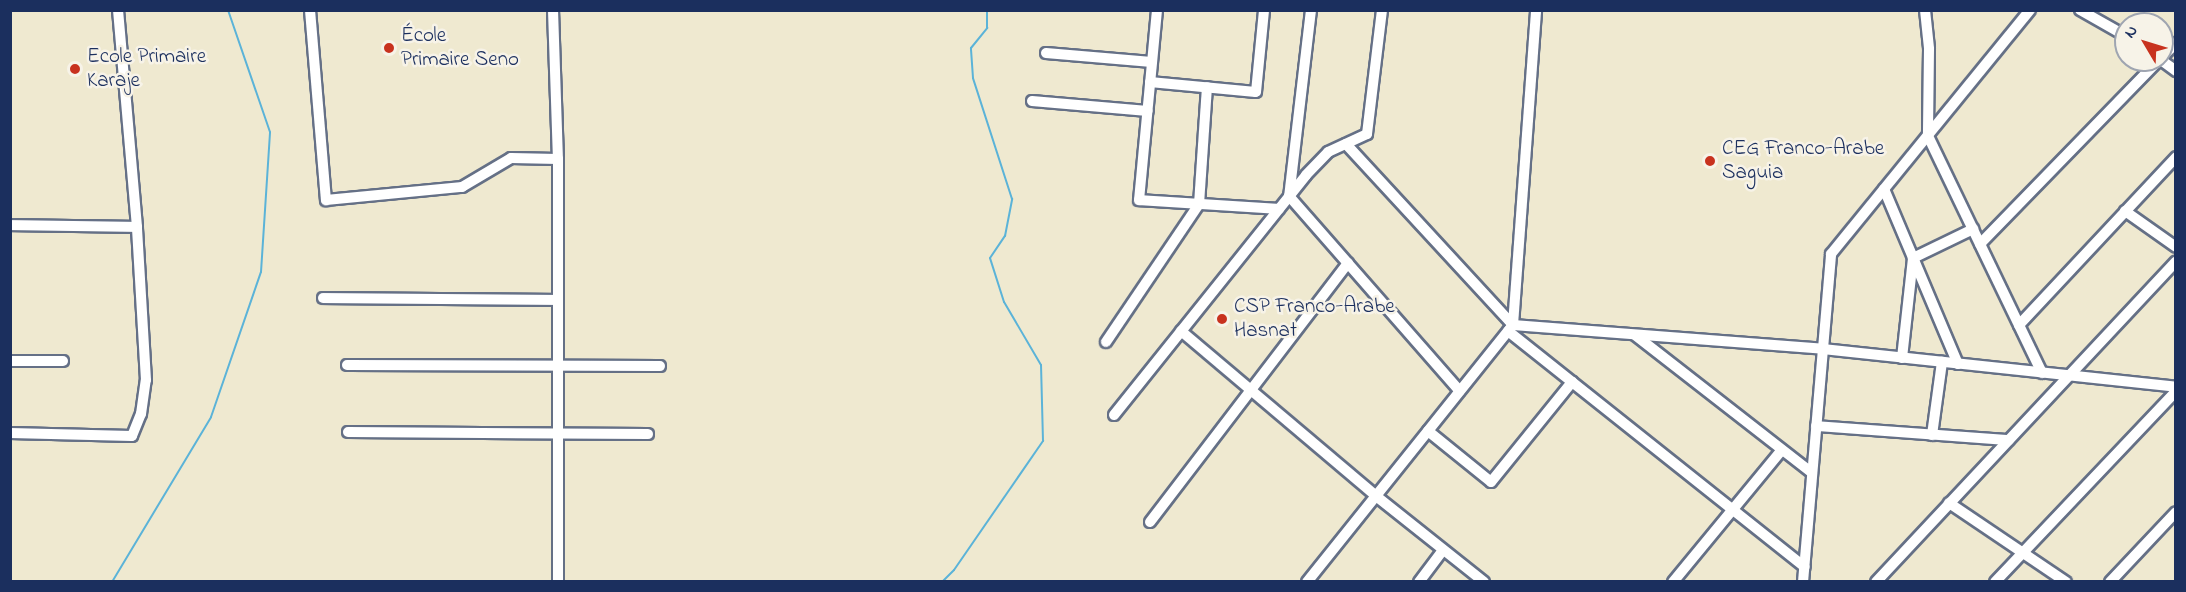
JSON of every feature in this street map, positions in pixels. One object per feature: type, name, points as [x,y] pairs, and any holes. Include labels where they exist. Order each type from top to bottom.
[{"type":"street","points":[[10,433],[132,436],[141,414],[146,380],[137,227],[118,10]]},
{"type":"street","points":[[310,10],[326,200],[462,187],[511,158],[558,159]]},
{"type":"street","points":[[553,10],[558,159],[558,582]]},
{"type":"street","points":[[1157,10],[1139,200],[1279,209]]},
{"type":"street","points":[[1150,82],[1256,92],[1263,10]]},
{"type":"street","points":[[1311,10],[1289,196],[1460,391]]},
{"type":"street","points":[[1114,415],[1289,196],[1329,152],[1367,134],[1382,10]]},
{"type":"street","points":[[1307,582],[1511,328],[1536,10]]},
{"type":"street","points":[[1925,10],[1929,49],[1928,136],[2042,373]]},
{"type":"street","points":[[1803,582],[1830,254],[2030,10]]},
{"type":"street","points":[[2080,10],[2114,29]]},
{"type":"street","points":[[1046,53],[1152,62]]},
{"type":"street","points":[[1980,244],[2147,72]]},
{"type":"street","points":[[1106,342],[1199,204],[1207,87]]},
{"type":"street","points":[[1032,101],[1148,111]]},
{"type":"street","points":[[1346,144],[1511,328],[1572,381],[1805,567]]},
{"type":"street","points":[[2019,325],[2175,157]]},
{"type":"street","points":[[1884,189],[1958,364]]},
{"type":"street","points":[[2125,211],[2175,247]]},
{"type":"street","points":[[10,225],[137,227]]},
{"type":"street","points":[[1913,258],[1973,230]]},
{"type":"street","points":[[1902,358],[1913,258]]},
{"type":"street","points":[[1876,582],[2175,261]]},
{"type":"street","points":[[1150,522],[1348,263]]},
{"type":"street","points":[[323,298],[558,300]]},
{"type":"street","points":[[1511,328],[1823,350],[2070,374],[2175,389]]},
{"type":"street","points":[[1181,332],[1376,496],[1484,582]]},
{"type":"street","points":[[1635,335],[1812,473]]},
{"type":"street","points":[[10,361],[63,361]]},
{"type":"street","points":[[1932,435],[1942,362]]},
{"type":"street","points":[[347,365],[660,366]]},
{"type":"street","points":[[1428,431],[1491,482],[1572,381]]},
{"type":"street","points":[[1995,582],[2175,389]]},
{"type":"street","points":[[1816,426],[2008,440]]},
{"type":"street","points":[[348,432],[648,434]]},
{"type":"street","points":[[1673,582],[1782,450]]},
{"type":"street","points":[[1949,503],[2066,582]]},
{"type":"street","points":[[2110,582],[2175,512]]},
{"type":"street","points":[[1419,582],[1443,549]]},
{"type":"waterway","points":[[112,582],[211,417],[261,272],[270,132],[228,10]]},
{"type":"waterway","points":[[942,582],[954,570],[1043,441],[1041,365],[1004,302],[990,258],[1005,236],[1012,199],[973,78],[971,48],[987,28],[987,10]]},
{"type":"place","name":"École Primaire Seno","points":[[389,48]]},
{"type":"place","name":"Ecole Primaire Karaje","points":[[75,69]]},
{"type":"place","name":"CEG Franco-Arabe Saguia","points":[[1710,161]]},
{"type":"place","name":"CSP Franco-Arabe Hasnat","points":[[1222,319]]}]
